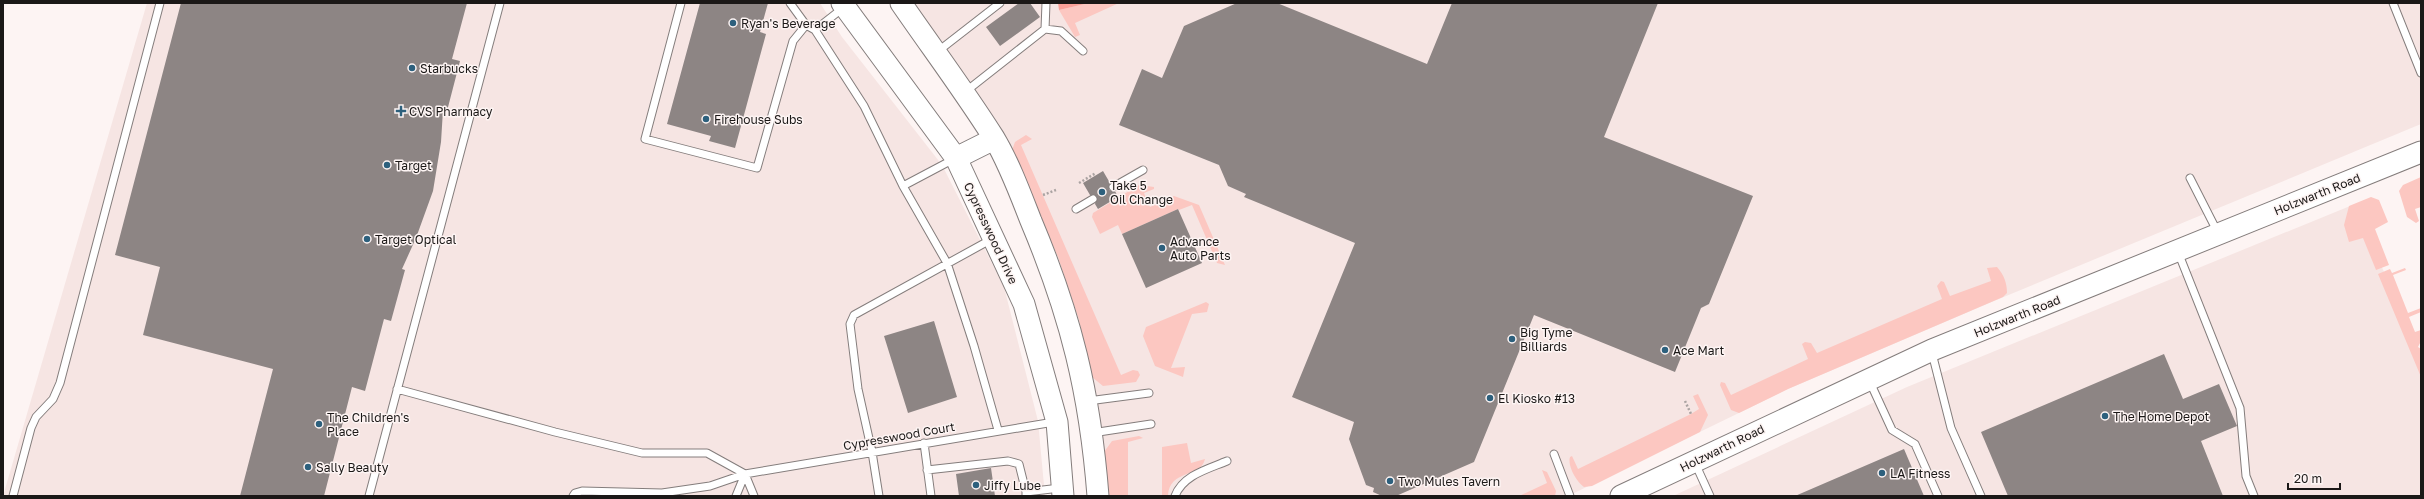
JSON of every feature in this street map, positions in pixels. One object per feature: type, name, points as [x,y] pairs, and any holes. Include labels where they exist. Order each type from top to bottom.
[{"type":"main road","points":[[901,3],[994,139],[1022,197],[1054,276],[1078,357],[1087,401],[1092,433],[1098,496]]},
{"type":"main road","name":"Cypresswood Drive","points":[[844,5],[956,158],[1024,304],[1056,422],[1063,492]]},
{"type":"main road","points":[[956,158],[994,139]]},
{"type":"main road","name":"Holzwarth Road","points":[[1621,496],[1868,378],[1932,350],[2178,252],[2421,152]]},
{"type":"lane","points":[[13,496],[31,428],[36,417],[53,399],[60,383],[160,3]]},
{"type":"lane","points":[[369,496],[500,3]]},
{"type":"lane","points":[[681,3],[645,139],[757,168],[793,41],[806,25]]},
{"type":"lane","points":[[790,3],[806,25],[815,30],[864,106],[903,186],[947,263],[974,346],[998,430]]},
{"type":"lane","points":[[935,53],[1000,3]]},
{"type":"lane","points":[[1045,29],[1046,3]]},
{"type":"lane","points":[[2393,3],[2421,74]]},
{"type":"lane","points":[[815,30],[844,5]]},
{"type":"lane","points":[[963,94],[1045,29],[1061,31],[1082,51]]},
{"type":"lane","points":[[903,186],[956,158]]},
{"type":"lane","points":[[1113,187],[1143,170]]},
{"type":"lane","points":[[2190,178],[2219,235]]},
{"type":"lane","points":[[1076,209],[1093,199]]},
{"type":"lane","points":[[879,496],[872,452],[858,389],[850,324],[854,315],[994,238]]},
{"type":"lane","points":[[2178,252],[2240,408],[2246,476],[2254,496]]},
{"type":"lane","points":[[1932,350],[1951,428],[1981,496]]},
{"type":"lane","points":[[1868,378],[1892,430],[1915,444],[1938,496]]},
{"type":"lane","points":[[397,389],[555,432],[642,453],[707,453],[745,474],[754,496]]},
{"type":"lane","points":[[1087,401],[1149,393]]},
{"type":"lane","name":"Cypresswood Court","points":[[573,496],[582,491],[662,493],[710,486],[745,474],[998,430],[1056,422]]},
{"type":"lane","points":[[1092,433],[1151,424]]},
{"type":"lane","points":[[924,443],[931,496]]},
{"type":"lane","points":[[1554,454],[1570,496]]},
{"type":"lane","points":[[928,470],[1008,461],[1019,464],[1026,494],[1063,492]]},
{"type":"lane","points":[[1175,496],[1178,488],[1186,480],[1227,461]]},
{"type":"lane","points":[[1695,461],[1710,496]]},
{"type":"lane","points":[[736,496],[745,474]]},
{"type":"path","points":[[1079,183],[1096,173]]},
{"type":"path","points":[[1043,195],[1056,190]]},
{"type":"path","points":[[1685,401],[1691,414]]},
{"type":"shaded area","points":[[147,3],[820,3],[842,37],[942,165],[1004,287],[1038,421],[1045,496],[3,496]]},
{"type":"shaded area","points":[[910,3],[2421,3],[2421,124],[1994,301],[1788,389],[1568,496],[1107,496],[1104,452],[1092,377],[1079,320],[1058,257],[1032,196]]},
{"type":"shaded area","points":[[1058,3],[1089,3],[1059,10]]},
{"type":"shaded area","points":[[1089,3],[1119,3],[1075,23],[1080,35],[1075,37],[1059,10]]},
{"type":"shaded area","points":[[1026,135],[1032,139],[1021,145],[1121,375],[1133,370],[1138,371],[1140,375],[1136,382],[1103,386],[1092,377],[1079,320],[1058,257],[1011,153],[1015,142]]},
{"type":"shaded area","points":[[2421,177],[2421,207],[2415,209],[2419,221],[2416,223],[2407,217],[2399,191],[2403,185]]},
{"type":"shaded area","points":[[1139,185],[1154,187],[1154,189],[1144,193],[1150,207],[1174,196],[1199,205],[1225,265],[1217,263],[1192,205],[1179,210],[1178,209],[1122,234],[1118,225],[1100,234],[1092,217],[1093,213]]},
{"type":"shaded area","points":[[2371,197],[2379,200],[2388,222],[2375,229],[2389,265],[2376,270],[2363,238],[2349,242],[2344,225],[2349,206]]},
{"type":"shaded area","points":[[2355,204],[2421,359],[2421,496],[1673,496],[1907,387]]},
{"type":"shaded area","points":[[1997,267],[2005,279],[2007,293],[2003,297],[1788,389],[1739,413],[1731,410],[1720,385],[1721,382],[1725,383],[1731,395],[1808,359],[1802,344],[1805,342],[1811,343],[1817,353],[1942,299],[1937,286],[1941,281],[1944,282],[1950,296],[1991,281],[1987,268]]},
{"type":"shaded area","points":[[2405,268],[2406,270],[2393,275],[2408,313],[2421,308],[2421,312],[2409,317],[2415,332],[2421,330],[2421,341],[2418,347],[2421,349],[2421,377],[2378,274],[2390,269],[2392,273]]},
{"type":"shaded area","points":[[1206,302],[1209,304],[1207,312],[1192,314],[1171,368],[1185,367],[1183,377],[1155,366],[1143,336],[1146,327]]},
{"type":"shaded area","points":[[1698,394],[1708,415],[1700,432],[1592,486],[1584,487],[1581,485],[1571,469],[1569,461],[1570,457],[1572,456],[1578,469],[1691,414],[1699,409],[1693,396]]},
{"type":"shaded area","points":[[1139,436],[1143,438],[1128,442],[1128,496],[1107,496],[1104,452],[1112,441]]},
{"type":"shaded area","points":[[1187,443],[1191,463],[1205,459],[1198,469],[1179,477],[1174,482],[1170,487],[1168,496],[1162,496],[1162,447]]},
{"type":"shaded area","points":[[1542,470],[1547,472],[1556,491],[1555,496],[1519,496],[1547,483]]},
{"type":"building","points":[[181,3],[467,3],[452,59],[460,61],[447,111],[443,110],[441,142],[433,191],[416,238],[402,269],[405,270],[391,321],[384,319],[365,391],[352,387],[324,496],[240,496],[273,369],[143,335],[160,267],[115,255]]},
{"type":"building","points":[[700,3],[768,3],[760,32],[766,34],[735,148],[709,141],[711,136],[667,124]]},
{"type":"building","points":[[1019,3],[1030,3],[1040,17],[1000,46],[986,27]]},
{"type":"building","points":[[1237,3],[1277,3],[1427,64],[1452,3],[1658,3],[1604,137],[1753,196],[1709,304],[1701,308],[1675,372],[1534,315],[1474,462],[1396,496],[1382,496],[1373,492],[1374,488],[1366,485],[1349,439],[1354,422],[1292,397],[1355,243],[1244,197],[1246,194],[1228,186],[1219,165],[1119,125],[1142,69],[1162,78],[1184,26]]},
{"type":"building","name":"Take 5 Oil Change","points":[[1103,171],[1110,183],[1109,190],[1115,191],[1118,197],[1098,209],[1095,204],[1097,197],[1090,195],[1083,183]]},
{"type":"building","name":"Advance Auto Parts","points":[[1178,209],[1202,263],[1146,288],[1122,234]]},
{"type":"building","points":[[934,321],[957,397],[908,413],[884,336]]},
{"type":"building","name":"The Home Depot","points":[[2164,354],[2183,399],[2219,384],[2237,426],[2201,441],[2223,496],[2008,496],[1981,432]]},
{"type":"building","name":"LA Fitness","points":[[1904,449],[1924,496],[1795,496]]},
{"type":"building","name":"Jiffy Lube","points":[[991,468],[995,496],[959,496],[956,474]]},
{"type":"place","name":"Ryan's Beverage","points":[[733,23]]},
{"type":"place","name":"Starbucks","points":[[412,68]]},
{"type":"place","name":"CVS Pharmacy","points":[[401,111]]},
{"type":"place","name":"Firehouse Subs","points":[[706,119]]},
{"type":"place","name":"Target","points":[[387,165]]},
{"type":"place","name":"Take 5 Oil Change","points":[[1102,192]]},
{"type":"place","name":"Target Optical","points":[[367,239]]},
{"type":"place","name":"Advance Auto Parts","points":[[1162,248]]},
{"type":"place","name":"Big Tyme Billiards","points":[[1512,339]]},
{"type":"place","name":"Ace Mart","points":[[1665,350]]},
{"type":"place","name":"El Kiosko #13","points":[[1490,398]]},
{"type":"place","name":"The Home Depot","points":[[2105,416]]},
{"type":"place","name":"The Children's Place","points":[[319,424]]},
{"type":"place","name":"Sally Beauty","points":[[308,467]]},
{"type":"place","name":"LA Fitness","points":[[1882,473]]},
{"type":"place","name":"Two Mules Tavern","points":[[1390,481]]},
{"type":"place","name":"Jiffy Lube","points":[[976,485]]}]
